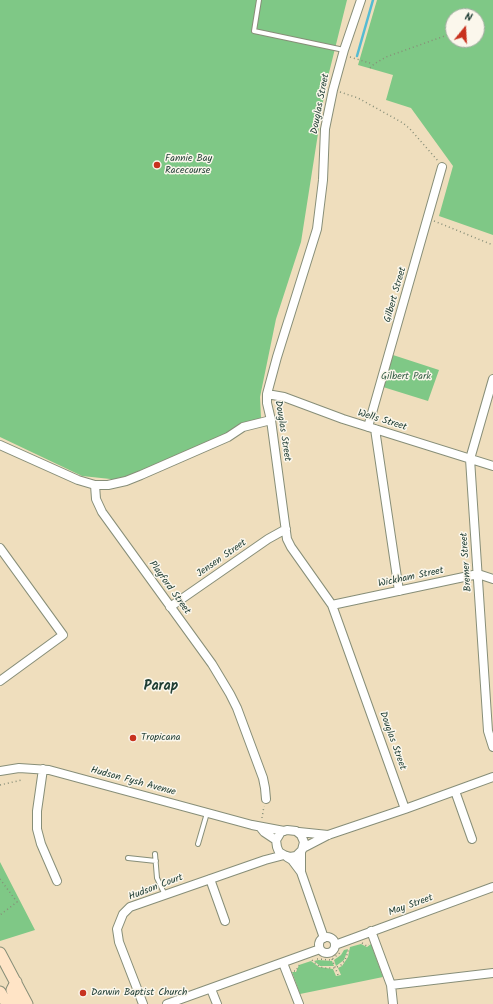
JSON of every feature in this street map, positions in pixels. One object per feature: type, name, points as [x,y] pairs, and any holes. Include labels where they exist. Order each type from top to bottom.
[{"type":"street","name":"Douglas Street","points":[[355,16],[357,0]]},
{"type":"street","name":"Douglas Street","points":[[361,0],[344,50],[333,90],[325,129],[324,180],[316,229],[266,394],[288,543],[332,605],[405,809]]},
{"type":"street","name":"Gilbert Street","points":[[399,591],[371,428],[442,167]]},
{"type":"street","name":"Bremer Street","points":[[493,379],[470,459],[488,731],[493,747]]},
{"type":"street","name":"Wells Street","points":[[266,394],[291,399],[371,428],[493,466]]},
{"type":"street","points":[[0,445],[65,475],[95,485],[117,483],[134,478],[228,437],[243,427],[271,420]]},
{"type":"street","name":"Playford Street","points":[[95,485],[96,499],[102,512],[224,682],[237,708],[262,778],[266,799]]},
{"type":"street","name":"Jensen Street","points":[[170,607],[268,539],[286,529]]},
{"type":"street","points":[[0,548],[63,635],[0,681]]},
{"type":"street","points":[[478,574],[493,579]]},
{"type":"street","name":"Wickham Street","points":[[332,605],[478,574]]},
{"type":"street","name":"Hudson Fysh Avenue","points":[[0,771],[19,768],[43,769],[260,827],[284,831]]},
{"type":"street","points":[[43,769],[37,811],[37,830],[41,844],[57,881]]},
{"type":"street","points":[[285,856],[293,857],[328,834],[405,809],[493,777]]},
{"type":"street","points":[[455,791],[472,839]]},
{"type":"street","points":[[260,827],[276,843],[278,850],[292,860],[301,872],[324,938]]},
{"type":"street","points":[[265,860],[276,843],[279,834],[284,831],[293,830],[299,832],[328,834]]},
{"type":"street","points":[[299,832],[304,840],[301,872]]},
{"type":"street","name":"Hudson Court","points":[[143,1004],[119,942],[117,929],[123,914],[130,907],[265,860],[285,856]]},
{"type":"street","points":[[210,879],[225,921]]},
{"type":"street","name":"May Street","points":[[335,945],[493,887]]},
{"type":"street","points":[[371,931],[391,985],[392,1004]]},
{"type":"street","points":[[324,938],[331,939],[335,945],[334,950],[330,953],[324,953],[320,949],[319,944],[324,938]]},
{"type":"street","points":[[167,1004],[210,990],[320,949]]},
{"type":"street","points":[[0,953],[27,1004]]},
{"type":"street","points":[[283,963],[299,1004]]},
{"type":"street","points":[[391,985],[493,973]]},
{"type":"street","points":[[0,977],[13,978]]},
{"type":"street","points":[[13,978],[12,990],[17,1004]]},
{"type":"street","points":[[210,990],[217,1004]]},
{"type":"street","points":[[0,992],[7,1004]]},
{"type":"lane","points":[[259,0],[254,31],[344,50]]},
{"type":"lane","points":[[198,844],[207,812]]},
{"type":"lane","points":[[156,854],[157,878],[165,895]]},
{"type":"lane","points":[[128,858],[156,861]]},
{"type":"path","points":[[370,68],[386,57],[445,36]]},
{"type":"path","points":[[359,60],[374,64]]},
{"type":"path","points":[[333,90],[358,98],[402,122],[410,129],[442,167]]},
{"type":"path","points":[[428,220],[493,245]]},
{"type":"path","points":[[0,785],[22,780]]},
{"type":"path","points":[[260,827],[266,799]]},
{"type":"path","points":[[0,879],[17,902],[0,915]]},
{"type":"path","points":[[360,942],[367,946],[375,940]]},
{"type":"path","points":[[348,947],[345,960],[341,965],[335,968],[320,967],[312,960],[316,958],[332,959],[348,947]]},
{"type":"path","points":[[332,959],[338,975]]},
{"type":"path","points":[[287,972],[296,971],[298,965]]},
{"type":"green space","name":"Fannie Bay Racecourse","points":[[0,0],[347,0],[325,89],[301,242],[276,319],[260,397],[261,418],[120,480],[82,476],[0,437]]},
{"type":"green space","points":[[377,0],[493,0],[493,235],[439,216],[453,166],[411,108],[386,100],[393,75],[358,65]]},
{"type":"green space","name":"Gilbert Park","points":[[393,355],[439,370],[428,401],[383,387]]},
{"type":"green space","points":[[0,862],[35,930],[0,941]]},
{"type":"green space","points":[[361,944],[367,947],[371,944],[383,977],[300,994],[292,972],[296,972],[299,965],[311,961],[319,967],[333,969],[336,976],[341,975],[338,968],[342,966],[348,957],[350,947]]},
{"type":"green space","points":[[348,949],[344,960],[336,966],[334,960],[341,955],[344,950]]},
{"type":"green space","points":[[314,961],[332,961],[334,966],[320,966]]},
{"type":"waterway","points":[[357,56],[373,0]]},
{"type":"place","name":"Fannie Bay Racecourse","points":[[157,165]]},
{"type":"place","name":"Tropicana","points":[[133,738]]},
{"type":"place","name":"Darwin Baptist Church","points":[[83,993]]},
{"type":"district","name":"Parap","points":[[161,688]]}]
